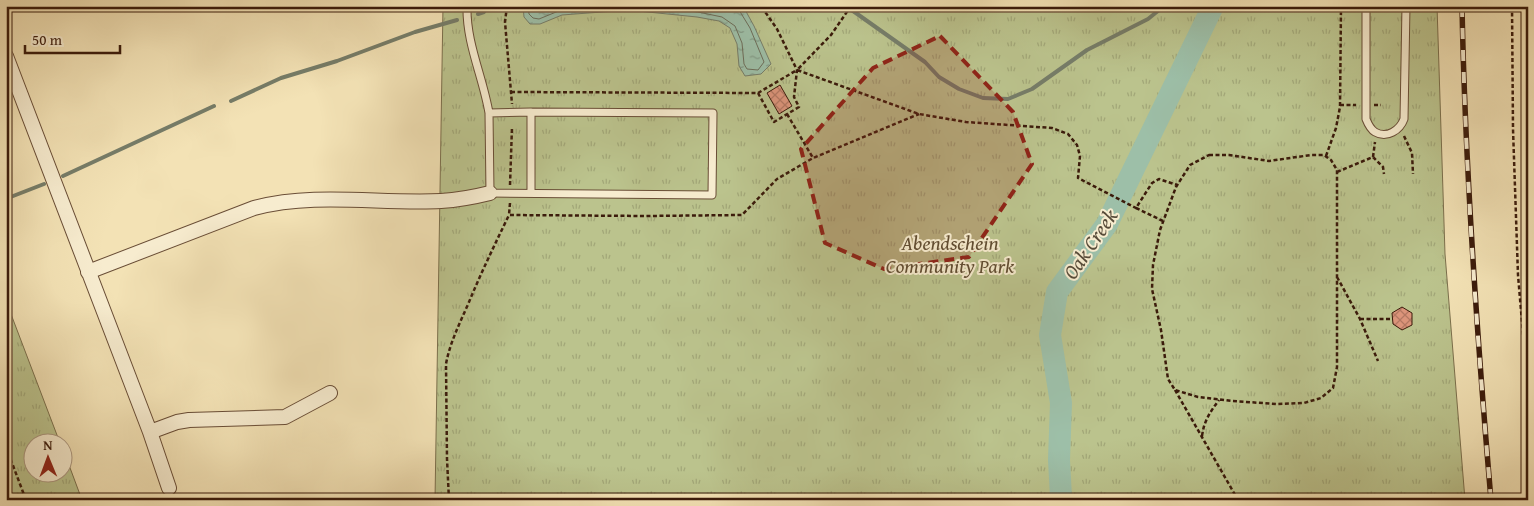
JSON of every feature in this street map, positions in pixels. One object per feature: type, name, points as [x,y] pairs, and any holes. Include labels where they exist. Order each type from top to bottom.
[{"type":"street","points":[[6,56],[150,432],[169,488]]},
{"type":"street","points":[[88,272],[254,208],[272,203],[328,199],[442,201],[490,193]]},
{"type":"street","points":[[150,432],[177,422],[189,420],[285,417],[330,393]]},
{"type":"lane","points":[[467,6],[469,33],[489,113],[490,193],[712,195],[713,113],[489,113]]},
{"type":"lane","points":[[1366,6],[1366,119],[1370,127],[1377,133],[1390,134],[1402,125],[1404,119],[1406,6]]},
{"type":"lane","points":[[531,112],[531,193]]},
{"type":"path","points":[[507,6],[505,22],[512,106]]},
{"type":"path","points":[[758,93],[774,122],[799,107],[794,97],[797,70],[777,29],[761,6]]},
{"type":"path","points":[[511,92],[758,93],[797,70],[831,35],[851,6]]},
{"type":"path","points":[[1326,156],[1336,128],[1340,108],[1341,6]]},
{"type":"path","points":[[1512,6],[1513,129],[1518,275],[1528,392]]},
{"type":"path","points":[[797,70],[919,114],[966,122],[1052,128],[1068,134],[1077,145],[1080,156],[1078,178],[1163,220]]},
{"type":"path","points":[[787,114],[813,158]]},
{"type":"path","points":[[1397,130],[1403,135],[1412,153],[1413,174]]},
{"type":"path","points":[[1373,157],[1377,133]]},
{"type":"path","points":[[1175,390],[1198,397],[1219,400],[1277,404],[1304,403],[1321,398],[1332,388],[1337,367],[1337,170],[1326,156],[1311,155],[1269,161],[1228,155],[1209,155],[1190,165],[1177,185],[1160,230],[1152,265],[1152,289],[1161,330],[1168,379],[1238,500]]},
{"type":"path","points":[[1336,172],[1373,157]]},
{"type":"path","points":[[1373,157],[1383,167],[1384,174]]},
{"type":"path","points":[[1136,208],[1152,183],[1159,179],[1177,185]]},
{"type":"path","points":[[449,500],[446,374],[449,352],[490,252],[509,215]]},
{"type":"path","points":[[1337,277],[1360,319],[1378,361]]},
{"type":"path","points":[[1360,319],[1392,319]]},
{"type":"path","points":[[1202,437],[1208,415],[1219,400]]},
{"type":"path","points":[[6,447],[26,500]]},
{"type":"highlighted area","points":[[940,36],[1013,112],[1032,164],[969,257],[884,269],[825,243],[801,149],[873,68]]},
{"type":"green space","name":"Abendschein Community Park","points":[[443,6],[1437,6],[1445,254],[1465,500],[435,500]]},
{"type":"green space","points":[[6,301],[57,434],[22,434],[22,484],[72,484],[72,473],[82,500],[6,500]]},
{"type":"water","points":[[523,6],[743,6],[771,64],[761,74],[745,76],[739,66],[737,44],[730,28],[719,21],[628,10],[562,15],[540,24],[530,24],[524,17]]},
{"type":"building","points":[[780,85],[792,106],[779,114],[767,93]]},
{"type":"building","points":[[1402,307],[1412,313],[1412,325],[1402,330],[1393,324],[1392,313]]},
{"type":"waterway","points":[[478,14],[484,12],[488,6]]},
{"type":"waterway","points":[[846,6],[925,62],[939,77],[959,89],[983,98],[1008,99],[1032,89],[1087,50],[1148,19],[1164,6]]},
{"type":"waterway","name":"Oak Creek","points":[[1063,500],[1061,497],[1059,460],[1061,403],[1050,335],[1057,292],[1107,224],[1213,6]]},
{"type":"waterway","points":[[231,101],[281,78],[337,61],[415,32],[457,20]]},
{"type":"waterway","points":[[63,176],[214,106]]},
{"type":"waterway","points":[[8,198],[44,184]]},
{"type":"railway","points":[[1462,6],[1472,253],[1491,500]]}]
